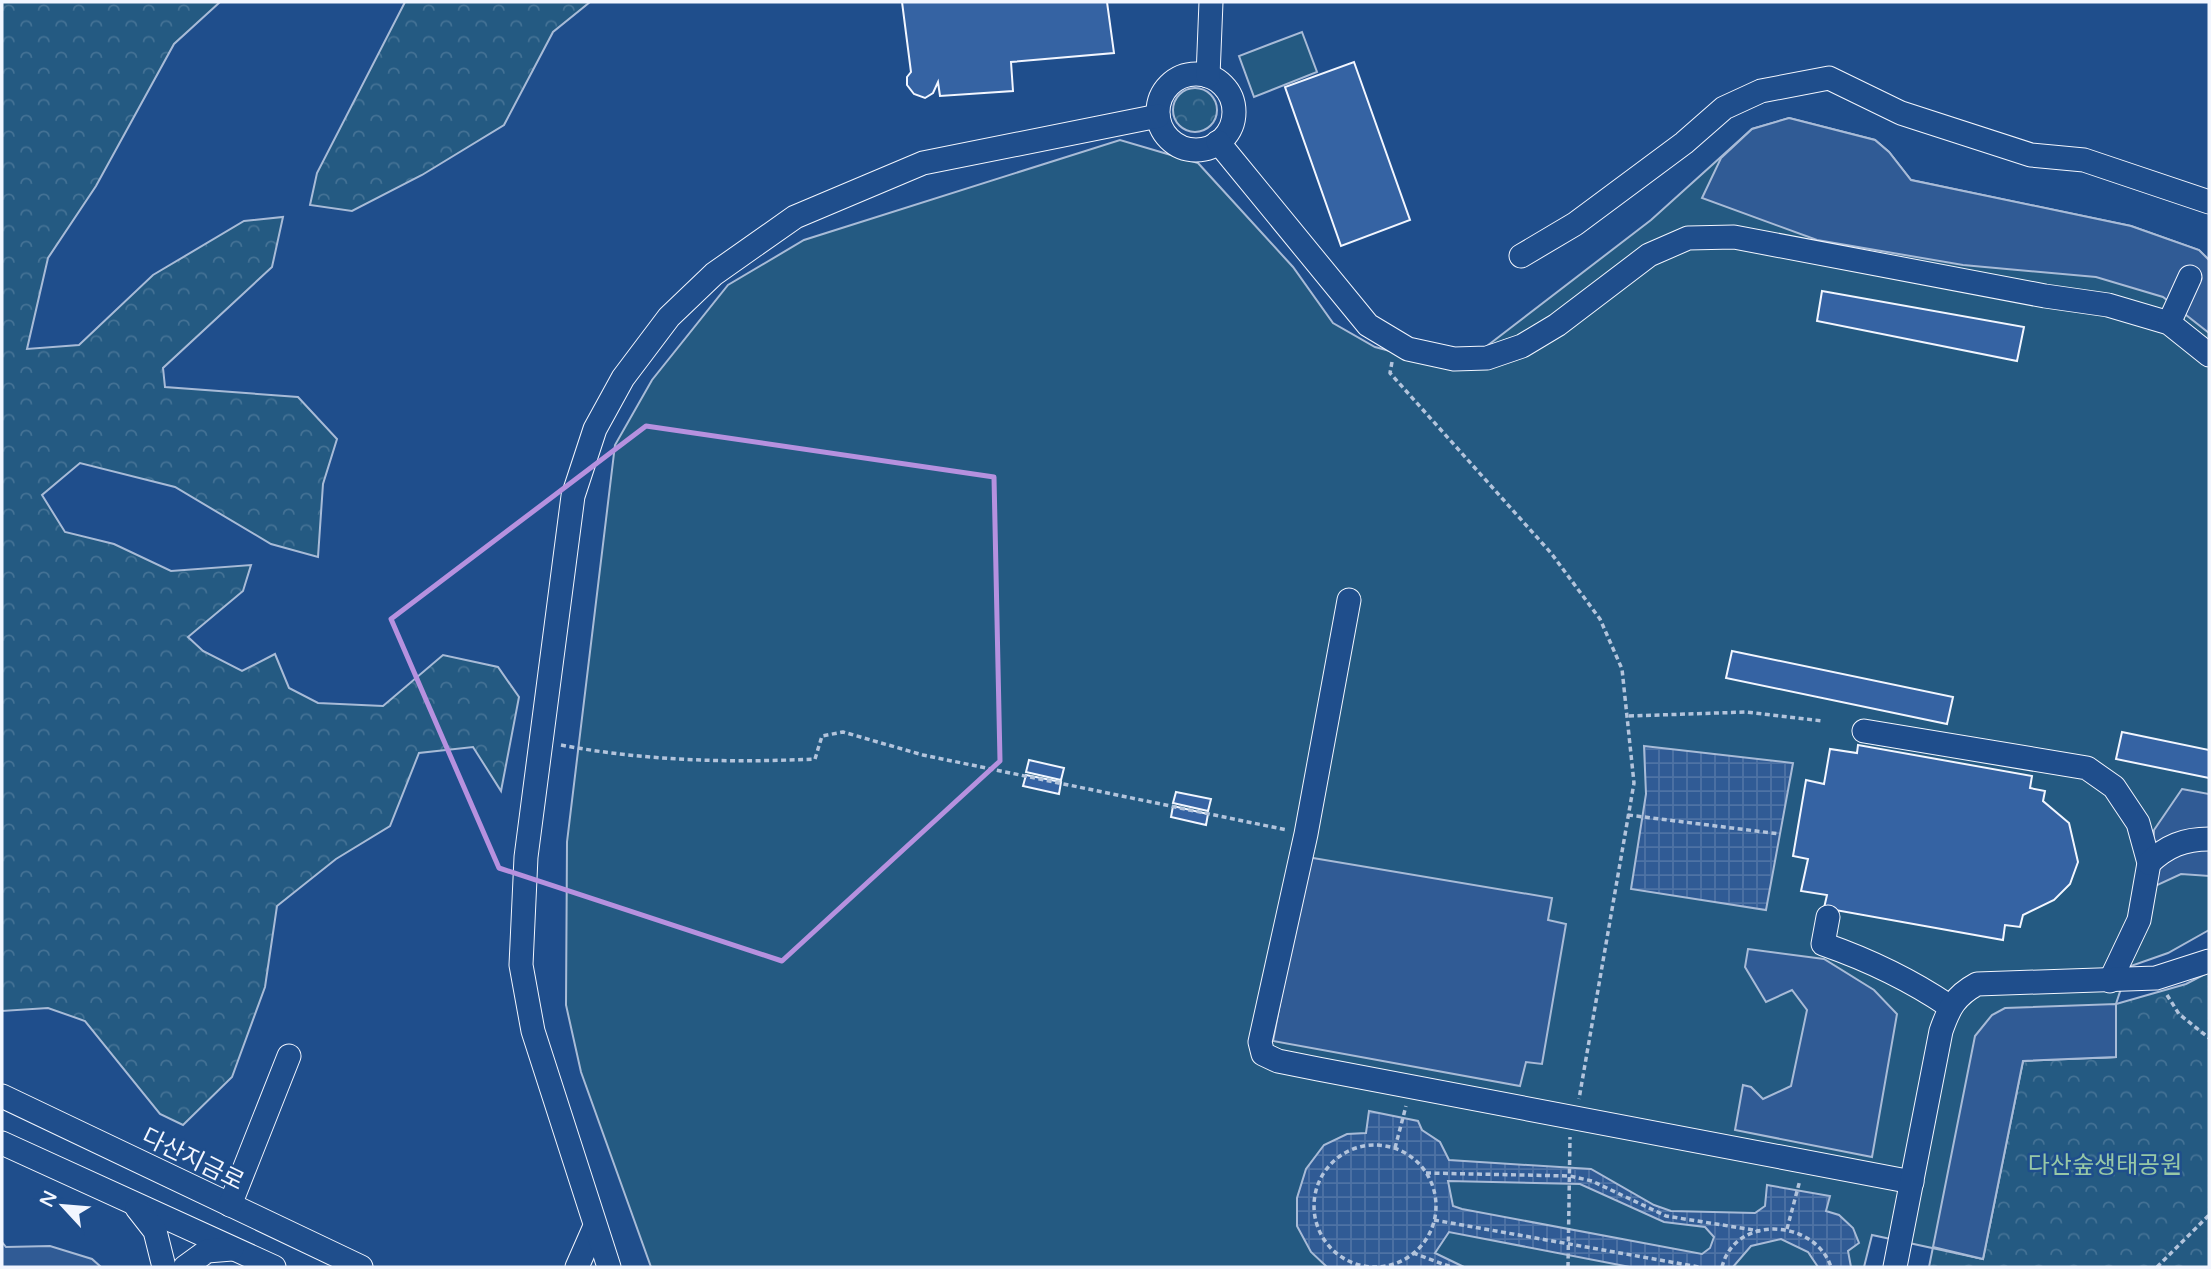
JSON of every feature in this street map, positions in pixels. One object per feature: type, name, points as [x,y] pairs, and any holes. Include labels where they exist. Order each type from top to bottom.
[{"type":"street","points":[[1208,76],[1211,2]]},
{"type":"street","points":[[1185,75],[1208,76],[1221,83],[1233,104],[1230,128],[1218,142],[1202,149],[1178,146],[1161,127],[1158,116],[1159,102],[1173,80],[1185,75]]},
{"type":"street","points":[[1521,256],[1575,224],[1685,143],[1724,108],[1761,90],[1829,78],[1901,113],[2031,155],[2084,160],[2209,202]]},
{"type":"street","points":[[609,1267],[533,1031],[521,965],[526,857],[573,496],[595,429],[623,378],[669,317],[714,274],[795,217],[923,163],[1158,116]]},
{"type":"street","points":[[1218,142],[1368,325],[1408,349],[1454,359],[1487,358],[1522,346],[1557,324],[1649,255],[1688,238],[1734,237],[2108,305],[2169,323],[2209,355]]},
{"type":"street","points":[[2169,323],[2190,277]]},
{"type":"street","points":[[1349,600],[1306,834],[1260,1042],[1264,1055],[1278,1061],[1805,1164],[1912,1182]]},
{"type":"street","points":[[1864,731],[2087,768],[2114,787],[2138,823],[2149,863],[2139,920],[2110,981]]},
{"type":"street","points":[[2149,863],[2164,848],[2191,839],[2209,839]]},
{"type":"street","points":[[1828,917],[1823,944],[1871,961],[1912,981],[1949,1006]]},
{"type":"street","points":[[1895,1267],[1938,1044],[1949,1006],[1961,993],[1977,984],[2156,978],[2209,961]]},
{"type":"street","points":[[230,1205],[289,1056]]},
{"type":"street","name":"다산지금로","points":[[2,1096],[361,1267]]},
{"type":"street","points":[[2,1143],[274,1267]]},
{"type":"street","points":[[133,1203],[155,1231],[164,1267]]},
{"type":"street","points":[[577,1267],[595,1226]]},
{"type":"street","points":[[184,1267],[207,1251],[232,1249]]},
{"type":"path","points":[[1397,342],[1390,373],[1550,553],[1600,618],[1622,669],[1634,783],[1576,1118],[1568,1144],[1568,1267]]},
{"type":"path","points":[[1629,716],[1745,712],[1823,721]]},
{"type":"path","points":[[543,742],[602,753],[743,762],[815,759],[822,736],[843,732],[923,755],[1306,834]]},
{"type":"path","points":[[1628,815],[1780,834]]},
{"type":"path","points":[[2156,978],[2179,1013],[2209,1038]]},
{"type":"path","points":[[1395,1148],[1411,1086]]},
{"type":"path","points":[[1375,1145],[1395,1148],[1413,1158],[1426,1173],[1434,1191],[1434,1220],[1431,1231],[1404,1260],[1375,1267],[1346,1260],[1330,1248],[1319,1231],[1314,1211],[1316,1191],[1324,1172],[1347,1153],[1375,1145]]},
{"type":"path","points":[[1787,1229],[1805,1164]]},
{"type":"path","points":[[1426,1173],[1570,1176],[1592,1181],[1666,1216],[1760,1231],[1787,1229],[1805,1235],[1820,1247],[1831,1267]]},
{"type":"path","points":[[2157,1267],[2209,1215]]},
{"type":"path","points":[[1434,1220],[1699,1267]]},
{"type":"path","points":[[1722,1267],[1734,1246],[1760,1231]]},
{"type":"path","points":[[1413,1253],[1451,1267]]},
{"type":"highlighted area","points":[[646,426],[994,477],[1000,761],[782,961],[499,868],[391,619]]},
{"type":"green space","points":[[2,2],[220,2],[174,44],[96,186],[48,258],[27,349],[79,345],[153,275],[244,221],[283,217],[272,267],[163,368],[165,387],[298,397],[337,439],[323,484],[318,557],[271,544],[175,487],[80,463],[42,495],[65,532],[114,544],[171,571],[251,565],[243,591],[188,637],[203,651],[242,671],[275,654],[289,688],[318,703],[383,706],[443,655],[498,667],[519,697],[501,791],[473,747],[419,753],[390,826],[336,859],[277,906],[265,987],[232,1077],[183,1125],[160,1114],[85,1021],[48,1008],[2,1011]]},
{"type":"green space","points":[[405,2],[590,2],[553,32],[504,125],[422,175],[352,211],[310,205],[317,173]]},
{"type":"green space","points":[[1302,32],[1317,72],[1254,97],[1239,56]]},
{"type":"green space","points":[[1195,88],[1204,89],[1211,94],[1216,101],[1216,119],[1211,126],[1204,131],[1195,132],[1186,131],[1179,126],[1174,119],[1173,110],[1174,101],[1179,94],[1186,89]]},
{"type":"green space","points":[[1789,118],[1875,140],[1889,152],[1911,180],[2131,226],[2199,250],[2209,260],[2209,930],[2168,953],[2128,967],[2116,1004],[2116,1057],[2023,1061],[1983,1259],[1872,1235],[1864,1267],[651,1267],[581,1072],[566,1005],[567,842],[615,445],[652,380],[728,285],[804,240],[1120,140],[1198,163],[1293,267],[1333,323],[1375,347],[1457,369],[1651,220],[1752,129]]},
{"type":"green space","name":"다산숲생태공원","points":[[2209,972],[2209,1267],[1929,1267],[1933,1247],[1979,1258],[2023,1060],[2116,1057],[2116,1004],[2186,984]]},
{"type":"shaded area","points":[[1789,118],[1875,140],[1889,152],[1911,180],[2131,226],[2199,250],[2209,260],[2209,333],[2163,297],[2096,277],[1963,265],[1817,240],[1702,198],[1721,158],[1752,129]]},
{"type":"shaded area","points":[[1644,746],[1793,763],[1766,910],[1631,889],[1646,794]]},
{"type":"shaded area","points":[[2182,789],[2209,794],[2209,876],[2181,874],[2151,888],[2154,830]]},
{"type":"shaded area","points":[[1307,857],[1552,898],[1548,920],[1566,924],[1542,1064],[1526,1062],[1520,1086],[1273,1041]]},
{"type":"shaded area","points":[[1748,949],[1824,959],[1874,990],[1897,1014],[1872,1157],[1735,1130],[1743,1085],[1751,1087],[1763,1099],[1791,1086],[1807,1010],[1792,990],[1766,1002],[1745,967]]},
{"type":"shaded area","points":[[2116,1004],[2116,1057],[2023,1061],[1983,1259],[1933,1247],[1975,1036],[1992,1015],[2005,1008]]},
{"type":"shaded area","points":[[1369,1111],[1418,1121],[1422,1130],[1440,1142],[1449,1160],[1591,1169],[1654,1205],[1671,1211],[1755,1213],[1765,1206],[1767,1185],[1830,1196],[1826,1211],[1839,1215],[1853,1228],[1859,1243],[1848,1251],[1851,1267],[1818,1267],[1808,1252],[1781,1239],[1751,1246],[1733,1267],[1630,1267],[1449,1232],[1435,1253],[1464,1267],[1327,1267],[1311,1252],[1297,1226],[1297,1198],[1306,1169],[1324,1145],[1347,1134],[1366,1133]],"holes":[[[1448,1181],[1580,1184],[1664,1222],[1705,1227],[1714,1237],[1710,1248],[1702,1254],[1462,1209],[1453,1206]]]},
{"type":"shaded area","points":[[2,1242],[6,1247],[50,1246],[92,1259],[101,1267],[2,1267]]},
{"type":"building","points":[[902,2],[1107,2],[1114,53],[1011,62],[1013,91],[940,96],[938,82],[933,93],[925,98],[914,94],[907,85],[907,77],[911,72]]},
{"type":"building","points":[[1354,62],[1410,220],[1341,246],[1285,87]]},
{"type":"building","points":[[1822,291],[2024,327],[2017,361],[1817,321]]},
{"type":"building","points":[[1732,651],[1953,697],[1947,724],[1726,678]]},
{"type":"building","points":[[2122,732],[2209,750],[2209,778],[2116,759]]},
{"type":"building","points":[[1858,745],[2032,776],[2030,788],[2045,791],[2043,801],[2069,823],[2078,862],[2070,884],[2054,900],[2023,915],[2020,927],[2005,925],[2003,940],[1824,908],[1827,895],[1801,891],[1808,859],[1793,856],[1806,780],[1824,784],[1830,749],[1857,753]]},
{"type":"building","points":[[1029,760],[1064,768],[1061,780],[1026,772]]},
{"type":"building","points":[[1026,775],[1061,782],[1059,794],[1023,786]]},
{"type":"building","points":[[1176,792],[1211,799],[1208,811],[1173,803]]},
{"type":"building","points":[[1173,806],[1208,814],[1206,825],[1171,817]]}]
